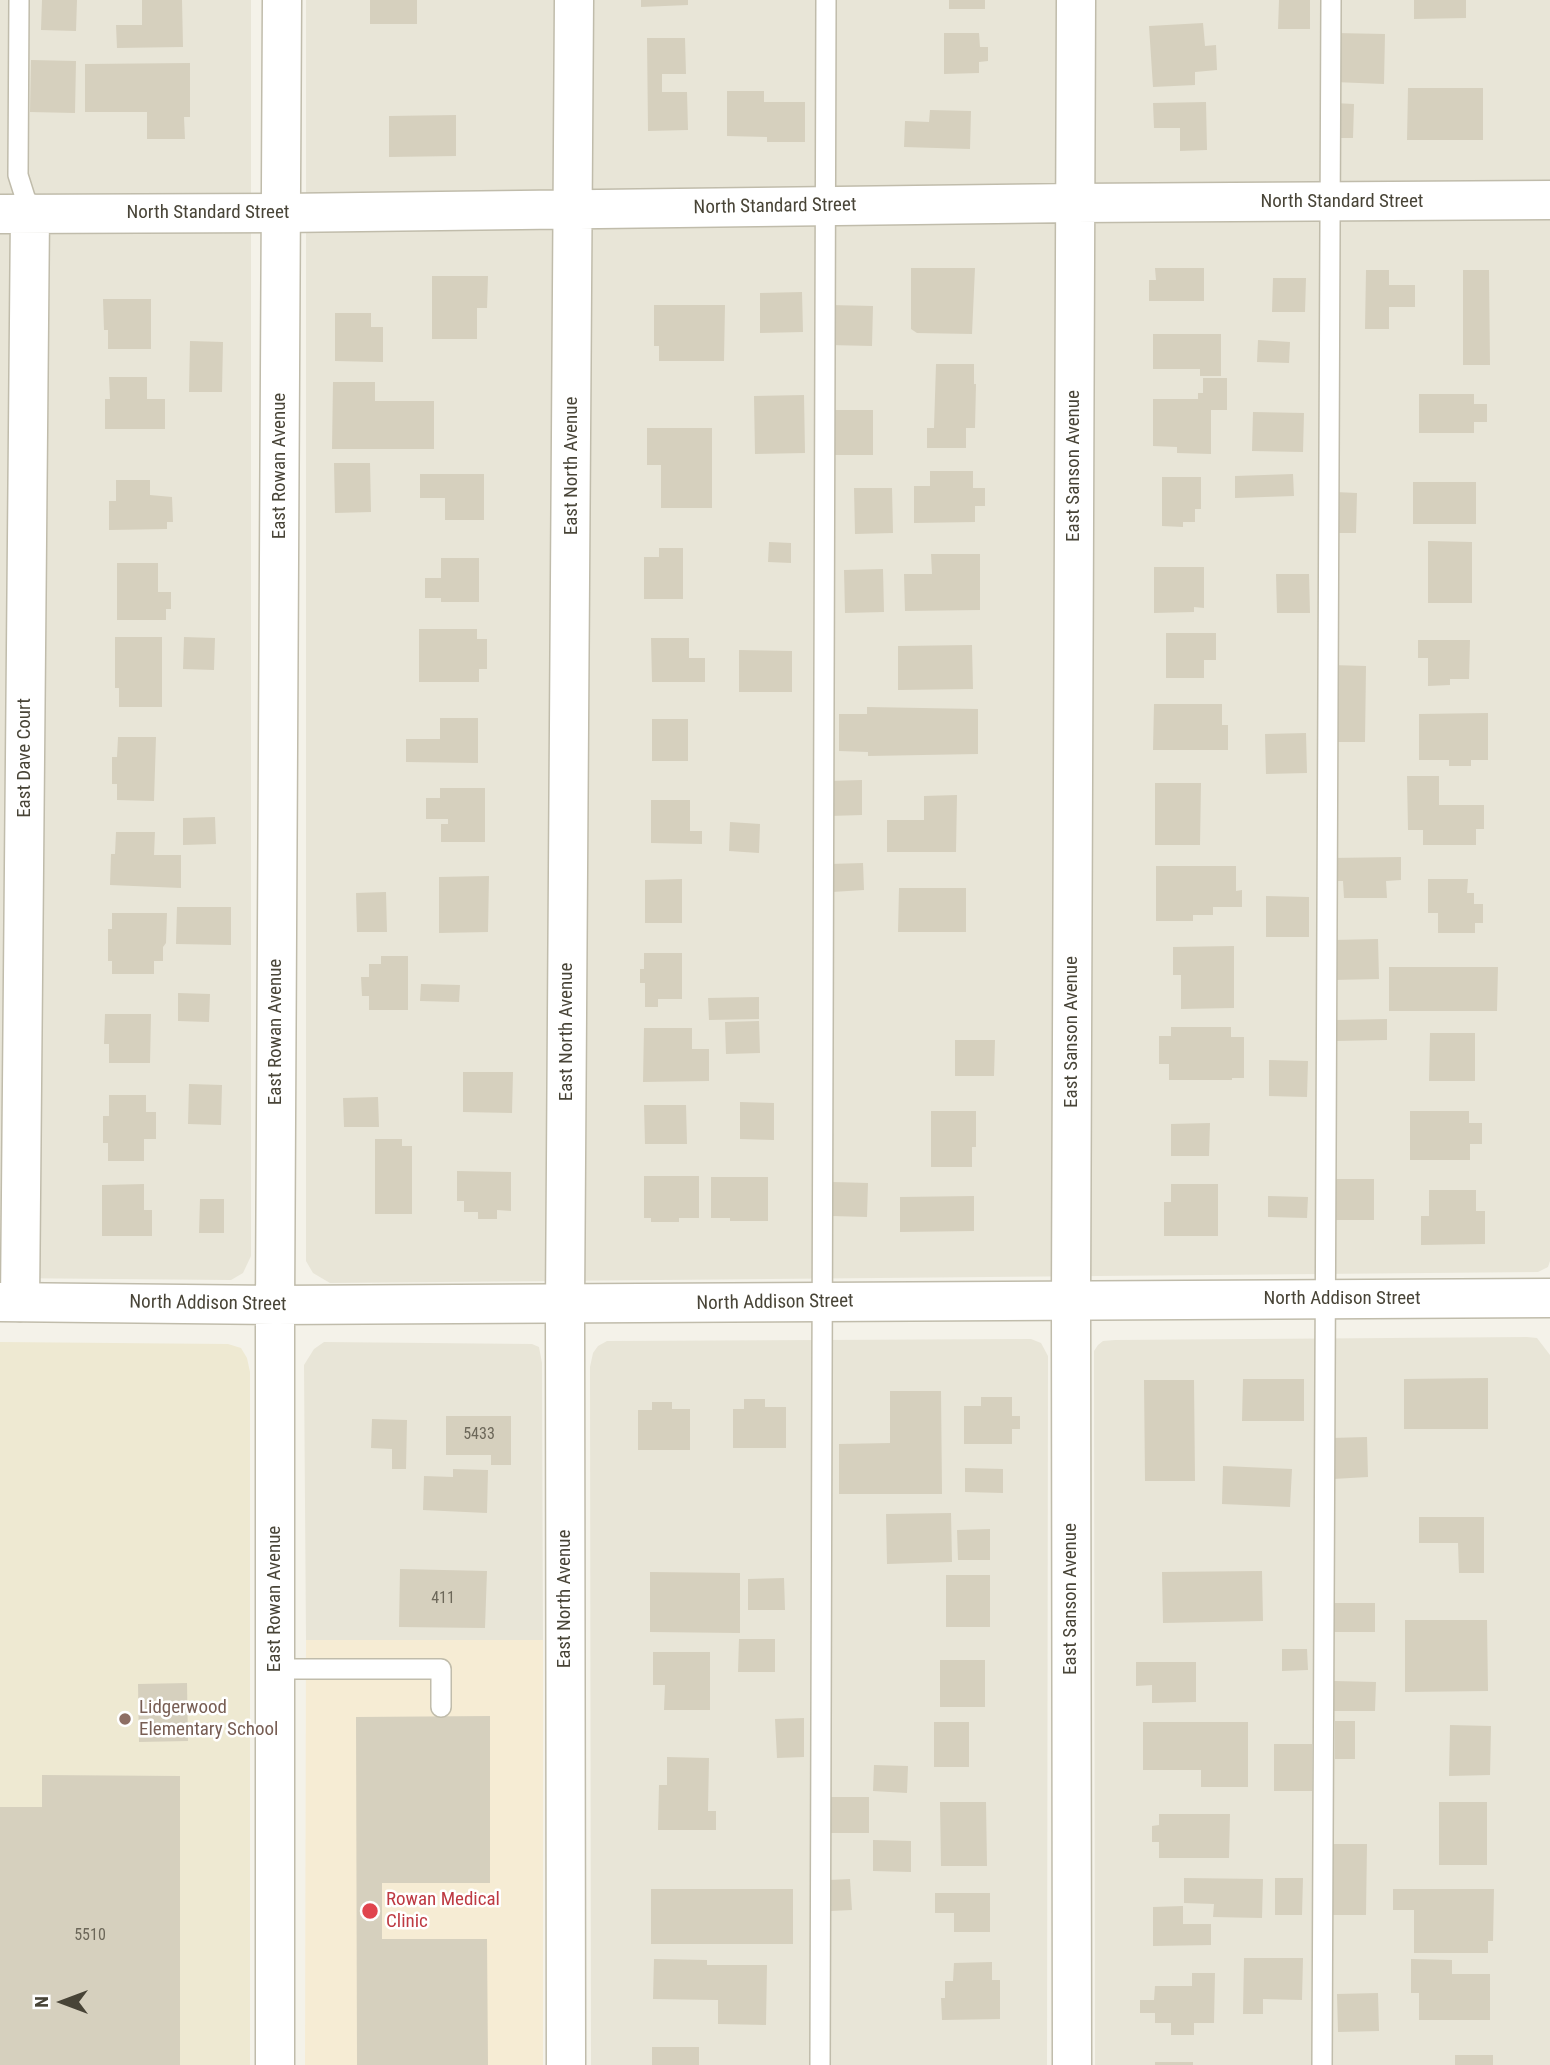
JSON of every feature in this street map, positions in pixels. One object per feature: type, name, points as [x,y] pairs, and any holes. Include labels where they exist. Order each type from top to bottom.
[{"type":"street","name":"East Rowan Avenue","points":[[275,2065],[275,1305],[282,0]]},
{"type":"street","name":"East North Avenue","points":[[566,2065],[565,1304],[575,210],[574,0]]},
{"type":"street","name":"East Sanson Avenue","points":[[1072,2065],[1071,1299],[1076,0]]},
{"type":"street","name":"North Standard Street","points":[[15,214],[282,214],[1075,203],[1550,200]]},
{"type":"street","name":"East Dave Court","points":[[10,1302],[15,214]]},
{"type":"street","name":"North Addison Street","points":[[10,1302],[275,1305],[1550,1298]]},
{"type":"lane","points":[[15,214],[19,175],[19,0]]},
{"type":"lane","points":[[820,2065],[826,0]]},
{"type":"lane","points":[[1322,2065],[1331,0]]},
{"type":"lane","points":[[275,1669],[441,1669],[441,1707]]},
{"type":"shaded area","points":[[0,0],[251,0],[251,1256],[243,1273],[231,1280],[0,1278]]},
{"type":"shaded area","points":[[306,0],[1550,0],[1548,1267],[1538,1272],[330,1283],[313,1273],[306,1261]]},
{"type":"shaded area","points":[[1537,1338],[1550,1355],[1550,2065],[1095,2065],[1094,1351],[1103,1341],[1115,1340]]},
{"type":"shaded area","points":[[1031,1339],[1041,1343],[1048,1356],[1047,2065],[591,2065],[590,1367],[593,1353],[607,1341]]},
{"type":"shaded area","name":"Lidgerwood Elementary School","points":[[0,1342],[228,1344],[241,1348],[247,1358],[250,1372],[250,2065],[0,2065]]},
{"type":"shaded area","points":[[324,1342],[532,1344],[539,1347],[542,1363],[543,1640],[306,1640],[304,1365],[314,1349]]},
{"type":"shaded area","points":[[306,1640],[543,1640],[543,2065],[305,2065]]},
{"type":"building","points":[[42,0],[77,0],[76,31],[41,30]]},
{"type":"building","points":[[142,0],[182,0],[183,47],[117,48],[116,25],[142,25]]},
{"type":"building","points":[[370,0],[417,0],[417,24],[370,24]]},
{"type":"building","points":[[641,0],[688,0],[688,5],[641,7]]},
{"type":"building","points":[[949,0],[985,0],[985,9],[949,9]]},
{"type":"building","points":[[1279,0],[1310,0],[1310,29],[1278,29]]},
{"type":"building","points":[[1414,0],[1466,0],[1466,18],[1414,19]]},
{"type":"building","points":[[1203,23],[1205,46],[1216,45],[1217,70],[1195,72],[1195,85],[1153,87],[1149,26]]},
{"type":"building","points":[[944,33],[979,33],[980,47],[988,47],[988,61],[979,62],[979,73],[944,74]]},
{"type":"building","points":[[1335,33],[1385,34],[1384,84],[1334,82]]},
{"type":"building","points":[[647,38],[685,38],[686,74],[662,74],[662,92],[687,92],[688,130],[648,131]]},
{"type":"building","points":[[31,60],[76,61],[75,113],[30,112]]},
{"type":"building","points":[[190,63],[190,117],[184,117],[185,139],[147,139],[147,112],[85,112],[85,64]]},
{"type":"building","points":[[1408,88],[1483,88],[1483,140],[1407,140]]},
{"type":"building","points":[[727,91],[764,91],[764,102],[805,102],[805,142],[767,142],[767,137],[727,136]]},
{"type":"building","points":[[1206,102],[1207,150],[1180,151],[1180,128],[1154,128],[1153,103]]},
{"type":"building","points":[[1334,103],[1354,104],[1353,138],[1333,138]]},
{"type":"building","points":[[930,110],[971,111],[970,149],[904,147],[905,121],[929,122]]},
{"type":"building","points":[[456,115],[456,156],[389,157],[389,116]]},
{"type":"building","points":[[911,268],[975,268],[972,334],[917,333],[911,329]]},
{"type":"building","points":[[1155,268],[1204,268],[1204,301],[1149,301],[1149,280],[1156,280]]},
{"type":"building","points":[[1366,270],[1389,270],[1389,285],[1415,285],[1415,307],[1389,307],[1389,329],[1365,329]]},
{"type":"building","points":[[1463,270],[1489,270],[1490,365],[1463,365]]},
{"type":"building","points":[[432,276],[488,276],[487,308],[477,308],[477,339],[432,339]]},
{"type":"building","points":[[1273,278],[1306,278],[1305,312],[1272,312]]},
{"type":"building","points":[[802,292],[803,332],[760,333],[760,293]]},
{"type":"building","points":[[103,299],[151,299],[151,349],[108,349]]},
{"type":"building","points":[[654,305],[725,305],[724,361],[659,361],[659,346],[654,346]]},
{"type":"building","points":[[830,305],[873,306],[872,346],[829,345]]},
{"type":"building","points":[[335,313],[371,313],[371,327],[383,327],[383,362],[335,361]]},
{"type":"building","points":[[1153,334],[1221,334],[1221,376],[1200,376],[1200,369],[1153,369]]},
{"type":"building","points":[[1258,340],[1290,342],[1289,363],[1257,362]]},
{"type":"building","points":[[190,341],[223,342],[222,392],[189,392]]},
{"type":"building","points":[[936,364],[974,364],[975,428],[966,428],[966,448],[927,448],[927,428],[934,428]]},
{"type":"building","points":[[109,377],[147,377],[147,399],[165,399],[165,429],[105,429],[105,399],[110,399]]},
{"type":"building","points":[[1203,378],[1227,378],[1227,410],[1211,410],[1211,454],[1177,453],[1177,447],[1153,446],[1153,399],[1198,399],[1198,393],[1203,393]]},
{"type":"building","points":[[333,382],[375,382],[375,401],[434,401],[434,449],[332,449]]},
{"type":"building","points":[[1419,394],[1474,394],[1474,404],[1487,404],[1487,422],[1474,422],[1474,433],[1419,433]]},
{"type":"building","points":[[804,395],[805,453],[755,454],[754,396]]},
{"type":"building","points":[[829,410],[873,410],[873,455],[829,455]]},
{"type":"building","points":[[1253,412],[1304,413],[1303,452],[1252,451]]},
{"type":"building","points":[[647,428],[712,428],[712,508],[661,508],[661,465],[647,465]]},
{"type":"building","points":[[334,463],[370,463],[371,512],[335,513]]},
{"type":"building","points":[[930,471],[973,471],[973,488],[985,488],[985,506],[975,506],[975,522],[914,523],[914,486],[930,486]]},
{"type":"building","points":[[420,474],[484,474],[484,520],[445,520],[445,498],[420,498]]},
{"type":"building","points":[[1293,474],[1294,496],[1235,498],[1235,476]]},
{"type":"building","points":[[1162,477],[1201,477],[1201,509],[1195,509],[1195,522],[1183,522],[1183,527],[1162,526]]},
{"type":"building","points":[[116,480],[150,480],[150,495],[172,497],[173,522],[167,522],[167,529],[109,530],[109,501],[116,501]]},
{"type":"building","points":[[1413,482],[1476,482],[1476,524],[1413,524]]},
{"type":"building","points":[[854,488],[892,488],[893,533],[855,534]]},
{"type":"building","points":[[1335,492],[1357,493],[1356,533],[1334,533]]},
{"type":"building","points":[[1428,541],[1472,542],[1472,603],[1428,603]]},
{"type":"building","points":[[769,542],[791,543],[791,563],[768,562]]},
{"type":"building","points":[[659,548],[683,548],[683,599],[644,599],[644,557],[659,557]]},
{"type":"building","points":[[931,554],[980,554],[980,610],[905,611],[904,574],[932,574]]},
{"type":"building","points":[[441,558],[479,558],[479,602],[441,602],[441,598],[425,598],[425,578],[441,578]]},
{"type":"building","points":[[117,563],[158,563],[158,592],[171,592],[171,609],[166,609],[166,620],[117,620]]},
{"type":"building","points":[[1154,567],[1204,567],[1204,608],[1194,607],[1194,612],[1154,613]]},
{"type":"building","points":[[883,569],[884,612],[845,613],[844,570]]},
{"type":"building","points":[[1276,574],[1309,574],[1310,613],[1277,613]]},
{"type":"building","points":[[419,629],[477,629],[477,639],[487,639],[487,669],[479,669],[479,682],[419,682]]},
{"type":"building","points":[[1166,633],[1216,633],[1216,660],[1204,660],[1204,678],[1166,678]]},
{"type":"building","points":[[115,637],[162,637],[162,707],[119,707],[119,688],[115,688]]},
{"type":"building","points":[[184,637],[215,638],[214,670],[183,669]]},
{"type":"building","points":[[651,638],[689,638],[689,658],[705,658],[705,682],[652,682]]},
{"type":"building","points":[[1418,640],[1470,640],[1469,679],[1450,679],[1450,685],[1428,686],[1428,658],[1418,658]]},
{"type":"building","points":[[972,645],[973,689],[898,690],[898,646]]},
{"type":"building","points":[[739,650],[792,651],[792,692],[739,692]]},
{"type":"building","points":[[1332,665],[1366,666],[1365,742],[1331,742]]},
{"type":"building","points":[[1154,704],[1222,704],[1222,725],[1228,725],[1228,750],[1153,750]]},
{"type":"building","points":[[867,707],[978,709],[978,754],[868,756],[868,752],[839,751],[839,714],[867,714]]},
{"type":"building","points":[[1488,713],[1488,760],[1471,760],[1471,766],[1449,766],[1449,760],[1419,760],[1419,714]]},
{"type":"building","points":[[440,718],[478,718],[478,763],[406,762],[406,739],[440,739]]},
{"type":"building","points":[[652,719],[688,719],[688,761],[652,761]]},
{"type":"building","points":[[1306,733],[1307,773],[1266,774],[1265,734]]},
{"type":"building","points":[[118,737],[156,737],[154,801],[117,800],[117,784],[112,784],[112,757],[117,757]]},
{"type":"building","points":[[1407,776],[1439,776],[1439,805],[1484,805],[1484,829],[1476,829],[1476,845],[1423,845],[1423,830],[1408,830]]},
{"type":"building","points":[[862,780],[862,815],[829,816],[828,781]]},
{"type":"building","points":[[1155,783],[1201,783],[1200,845],[1155,845]]},
{"type":"building","points":[[440,788],[485,788],[485,842],[441,842],[441,824],[448,824],[448,819],[426,819],[426,798],[440,798]]},
{"type":"building","points":[[957,795],[956,852],[887,852],[887,820],[924,820],[924,796]]},
{"type":"building","points":[[651,800],[690,800],[690,831],[702,831],[702,844],[651,843]]},
{"type":"building","points":[[215,817],[216,844],[183,845],[183,818]]},
{"type":"building","points":[[730,822],[760,824],[759,853],[729,851]]},
{"type":"building","points":[[116,832],[155,832],[154,855],[181,855],[181,888],[110,885],[111,854],[115,854]]},
{"type":"building","points":[[1401,857],[1401,880],[1386,881],[1387,898],[1344,898],[1343,881],[1332,881],[1331,858]]},
{"type":"building","points":[[863,863],[864,890],[832,892],[830,864]]},
{"type":"building","points":[[1156,866],[1236,866],[1236,891],[1242,890],[1242,907],[1213,907],[1213,915],[1193,915],[1193,921],[1156,921]]},
{"type":"building","points":[[489,876],[488,932],[439,933],[439,877]]},
{"type":"building","points":[[682,879],[682,923],[645,923],[645,880]]},
{"type":"building","points":[[1428,879],[1468,879],[1467,893],[1474,893],[1474,904],[1483,904],[1483,923],[1475,923],[1475,933],[1438,933],[1438,913],[1428,913]]},
{"type":"building","points":[[899,888],[966,888],[966,932],[898,932]]},
{"type":"building","points":[[386,892],[387,932],[357,932],[356,893]]},
{"type":"building","points":[[1266,896],[1309,897],[1309,937],[1266,937]]},
{"type":"building","points":[[177,907],[231,907],[231,945],[176,944]]},
{"type":"building","points":[[112,913],[167,913],[163,961],[154,961],[154,974],[112,974],[112,961],[108,961],[108,929],[112,929]]},
{"type":"building","points":[[1378,939],[1379,979],[1333,980],[1333,940]]},
{"type":"building","points":[[1234,946],[1234,1008],[1181,1009],[1181,975],[1173,975],[1173,947]]},
{"type":"building","points":[[644,953],[682,953],[682,999],[658,999],[658,1007],[645,1007],[645,983],[640,983],[640,969],[644,969]]},
{"type":"building","points":[[381,956],[408,956],[408,1010],[369,1010],[369,996],[362,996],[361,977],[369,977],[369,964],[381,964]]},
{"type":"building","points":[[1389,967],[1498,967],[1497,1011],[1389,1011]]},
{"type":"building","points":[[421,984],[460,985],[459,1002],[420,1001]]},
{"type":"building","points":[[178,993],[210,994],[209,1022],[178,1021]]},
{"type":"building","points":[[759,997],[759,1019],[709,1020],[708,998]]},
{"type":"building","points":[[105,1014],[151,1014],[150,1063],[109,1063],[109,1044],[104,1044]]},
{"type":"building","points":[[1387,1019],[1387,1040],[1336,1041],[1335,1020]]},
{"type":"building","points":[[759,1021],[760,1053],[726,1054],[725,1022]]},
{"type":"building","points":[[1171,1027],[1231,1027],[1231,1037],[1244,1037],[1244,1078],[1169,1080],[1169,1064],[1159,1064],[1159,1036],[1171,1036]]},
{"type":"building","points":[[644,1028],[692,1028],[692,1049],[709,1049],[709,1081],[643,1082]]},
{"type":"building","points":[[1430,1033],[1475,1033],[1475,1081],[1429,1081]]},
{"type":"building","points":[[955,1040],[995,1040],[994,1076],[955,1076]]},
{"type":"building","points":[[1269,1060],[1308,1061],[1307,1097],[1269,1096]]},
{"type":"building","points":[[463,1072],[513,1072],[512,1113],[463,1112]]},
{"type":"building","points":[[189,1084],[222,1085],[221,1125],[188,1124]]},
{"type":"building","points":[[109,1095],[146,1095],[146,1112],[156,1112],[156,1139],[144,1139],[144,1161],[108,1161],[108,1143],[103,1143],[103,1116],[109,1116]]},
{"type":"building","points":[[378,1097],[379,1127],[344,1127],[343,1098]]},
{"type":"building","points":[[740,1102],[774,1103],[774,1140],[740,1139]]},
{"type":"building","points":[[644,1105],[686,1105],[687,1144],[645,1144]]},
{"type":"building","points":[[931,1111],[976,1111],[976,1147],[972,1147],[972,1167],[931,1167]]},
{"type":"building","points":[[1410,1111],[1469,1111],[1469,1123],[1482,1123],[1482,1144],[1470,1144],[1470,1160],[1410,1160]]},
{"type":"building","points":[[1210,1123],[1209,1156],[1171,1156],[1171,1124]]},
{"type":"building","points":[[375,1139],[402,1139],[402,1146],[412,1146],[412,1214],[375,1214]]},
{"type":"building","points":[[457,1171],[511,1172],[511,1211],[497,1210],[497,1219],[478,1219],[478,1212],[464,1212],[464,1201],[457,1201]]},
{"type":"building","points":[[644,1176],[699,1176],[699,1218],[679,1218],[679,1222],[651,1222],[651,1218],[644,1218]]},
{"type":"building","points":[[711,1177],[768,1177],[768,1221],[711,1218]]},
{"type":"building","points":[[1333,1179],[1374,1179],[1374,1220],[1333,1220]]},
{"type":"building","points":[[832,1182],[868,1183],[867,1217],[832,1216]]},
{"type":"building","points":[[144,1184],[144,1210],[152,1210],[152,1236],[102,1236],[102,1185]]},
{"type":"building","points":[[1171,1184],[1218,1184],[1218,1236],[1164,1236],[1164,1202],[1171,1202]]},
{"type":"building","points":[[1429,1190],[1476,1190],[1476,1211],[1485,1211],[1485,1244],[1421,1245],[1421,1216],[1429,1216]]},
{"type":"building","points":[[974,1196],[974,1231],[900,1232],[900,1197]]},
{"type":"building","points":[[1268,1196],[1308,1197],[1307,1218],[1268,1217]]},
{"type":"building","points":[[200,1199],[224,1199],[224,1233],[199,1233]]},
{"type":"building","points":[[1488,1378],[1488,1429],[1404,1429],[1404,1379]]},
{"type":"building","points":[[1243,1379],[1304,1379],[1304,1421],[1242,1421]]},
{"type":"building","points":[[1144,1380],[1194,1380],[1195,1481],[1145,1481]]},
{"type":"building","points":[[890,1391],[941,1391],[942,1494],[839,1494],[839,1444],[890,1443]]},
{"type":"building","points":[[981,1397],[1012,1397],[1012,1416],[1020,1416],[1020,1429],[1012,1429],[1012,1444],[964,1444],[964,1406],[981,1406]]},
{"type":"building","points":[[744,1399],[765,1399],[765,1407],[786,1407],[786,1448],[733,1448],[733,1409],[744,1409]]},
{"type":"building","points":[[652,1402],[672,1402],[672,1409],[690,1409],[690,1450],[638,1450],[638,1410],[652,1410]]},
{"type":"building","points":[[446,1416],[511,1416],[511,1465],[491,1465],[491,1455],[446,1455]]},
{"type":"building","points":[[372,1419],[407,1420],[406,1469],[392,1469],[392,1449],[371,1448]]},
{"type":"building","points":[[1367,1437],[1368,1477],[1333,1479],[1331,1438]]},
{"type":"building","points":[[1223,1466],[1292,1469],[1290,1507],[1222,1504]]},
{"type":"building","points":[[965,1468],[1003,1469],[1003,1493],[965,1492]]},
{"type":"building","points":[[453,1469],[488,1470],[487,1513],[423,1510],[424,1476],[453,1477]]},
{"type":"building","points":[[951,1513],[952,1562],[887,1564],[886,1514]]},
{"type":"building","points":[[1419,1517],[1484,1517],[1484,1573],[1459,1573],[1458,1543],[1419,1543]]},
{"type":"building","points":[[990,1529],[990,1560],[958,1560],[957,1530]]},
{"type":"building","points":[[400,1569],[487,1571],[485,1628],[399,1627]]},
{"type":"building","points":[[1262,1571],[1263,1621],[1163,1623],[1162,1572]]},
{"type":"building","points":[[650,1572],[740,1573],[740,1633],[650,1632]]},
{"type":"building","points":[[946,1575],[990,1575],[990,1627],[946,1627]]},
{"type":"building","points":[[784,1578],[785,1610],[748,1610],[748,1579]]},
{"type":"building","points":[[1333,1603],[1375,1603],[1375,1632],[1333,1632]]},
{"type":"building","points":[[1405,1620],[1487,1620],[1488,1691],[1405,1692]]},
{"type":"building","points":[[739,1639],[775,1639],[775,1672],[738,1672]]},
{"type":"building","points":[[1282,1649],[1307,1649],[1308,1670],[1282,1671]]},
{"type":"building","points":[[653,1652],[710,1652],[710,1710],[664,1710],[665,1685],[653,1685]]},
{"type":"building","points":[[940,1660],[985,1660],[985,1707],[940,1707]]},
{"type":"building","points":[[1136,1662],[1196,1662],[1196,1702],[1152,1703],[1152,1685],[1136,1686]]},
{"type":"building","points":[[1334,1681],[1376,1682],[1375,1711],[1333,1711]]},
{"type":"building","points":[[187,1683],[188,1741],[139,1742],[138,1684]]},
{"type":"building","name":"Rowan Medical Clinic","points":[[490,1716],[490,1883],[382,1883],[382,1939],[487,1939],[488,2065],[357,2065],[356,1717]]},
{"type":"building","points":[[804,1718],[804,1757],[777,1758],[775,1719]]},
{"type":"building","points":[[1335,1721],[1355,1721],[1355,1759],[1335,1759]]},
{"type":"building","points":[[934,1722],[969,1722],[969,1767],[934,1767]]},
{"type":"building","points":[[1143,1722],[1248,1722],[1248,1787],[1201,1787],[1201,1770],[1143,1770]]},
{"type":"building","points":[[1450,1725],[1491,1726],[1490,1775],[1449,1776]]},
{"type":"building","points":[[1274,1744],[1312,1744],[1312,1791],[1274,1791]]},
{"type":"building","points":[[667,1757],[709,1758],[708,1811],[716,1811],[716,1830],[658,1830],[659,1785],[667,1785]]},
{"type":"building","points":[[874,1765],[908,1766],[907,1793],[873,1791]]},
{"type":"building","points":[[42,1775],[180,1776],[180,2065],[0,2065],[0,1807],[42,1807]]},
{"type":"building","points":[[828,1797],[869,1797],[869,1833],[828,1833]]},
{"type":"building","points":[[940,1802],[986,1802],[987,1866],[941,1866]]},
{"type":"building","points":[[1439,1802],[1487,1802],[1487,1865],[1439,1865]]},
{"type":"building","points":[[1159,1814],[1230,1814],[1229,1858],[1159,1858],[1159,1842],[1152,1842],[1152,1826],[1159,1825]]},
{"type":"building","points":[[873,1840],[911,1841],[911,1872],[873,1871]]},
{"type":"building","points":[[1333,1844],[1367,1844],[1366,1915],[1332,1915]]},
{"type":"building","points":[[1184,1878],[1263,1879],[1262,1918],[1213,1917],[1214,1904],[1184,1903]]},
{"type":"building","points":[[1275,1878],[1303,1878],[1302,1915],[1275,1915]]},
{"type":"building","points":[[850,1879],[852,1910],[830,1911],[829,1880]]},
{"type":"building","points":[[651,1889],[793,1889],[793,1944],[651,1944]]},
{"type":"building","points":[[1393,1889],[1494,1889],[1493,1941],[1488,1941],[1488,1953],[1414,1953],[1414,1910],[1393,1910]]},
{"type":"building","points":[[935,1893],[990,1893],[990,1932],[954,1932],[954,1913],[935,1913]]},
{"type":"building","points":[[1183,1906],[1183,1924],[1211,1924],[1211,1945],[1153,1946],[1153,1907]]},
{"type":"building","points":[[1244,1958],[1303,1958],[1302,2000],[1263,1999],[1263,2014],[1243,2014]]},
{"type":"building","points":[[654,1959],[707,1960],[707,1965],[767,1965],[766,2025],[718,2024],[718,2000],[653,1999]]},
{"type":"building","points":[[1411,1959],[1452,1960],[1452,1974],[1490,1974],[1490,2020],[1419,2020],[1419,1993],[1411,1993]]},
{"type":"building","points":[[992,1962],[992,1980],[1000,1980],[1000,2019],[942,2020],[941,1998],[945,1998],[945,1981],[953,1981],[954,1963]]},
{"type":"building","points":[[1192,1973],[1215,1973],[1214,2023],[1194,2023],[1194,2035],[1171,2035],[1171,2023],[1155,2023],[1155,2013],[1140,2013],[1140,2000],[1154,2000],[1155,1986],[1192,1986]]},
{"type":"building","points":[[1378,1993],[1379,2031],[1338,2032],[1337,1994]]},
{"type":"building","points":[[652,2047],[699,2047],[699,2065],[652,2065]]},
{"type":"building","points":[[1455,2055],[1493,2055],[1493,2065],[1455,2065]]},
{"type":"building","points":[[1155,2062],[1193,2062],[1193,2065],[1155,2065]]},
{"type":"place","name":"Lidgerwood Elementary School","points":[[125,1719]]},
{"type":"place","name":"Rowan Medical Clinic","points":[[370,1911]]}]
